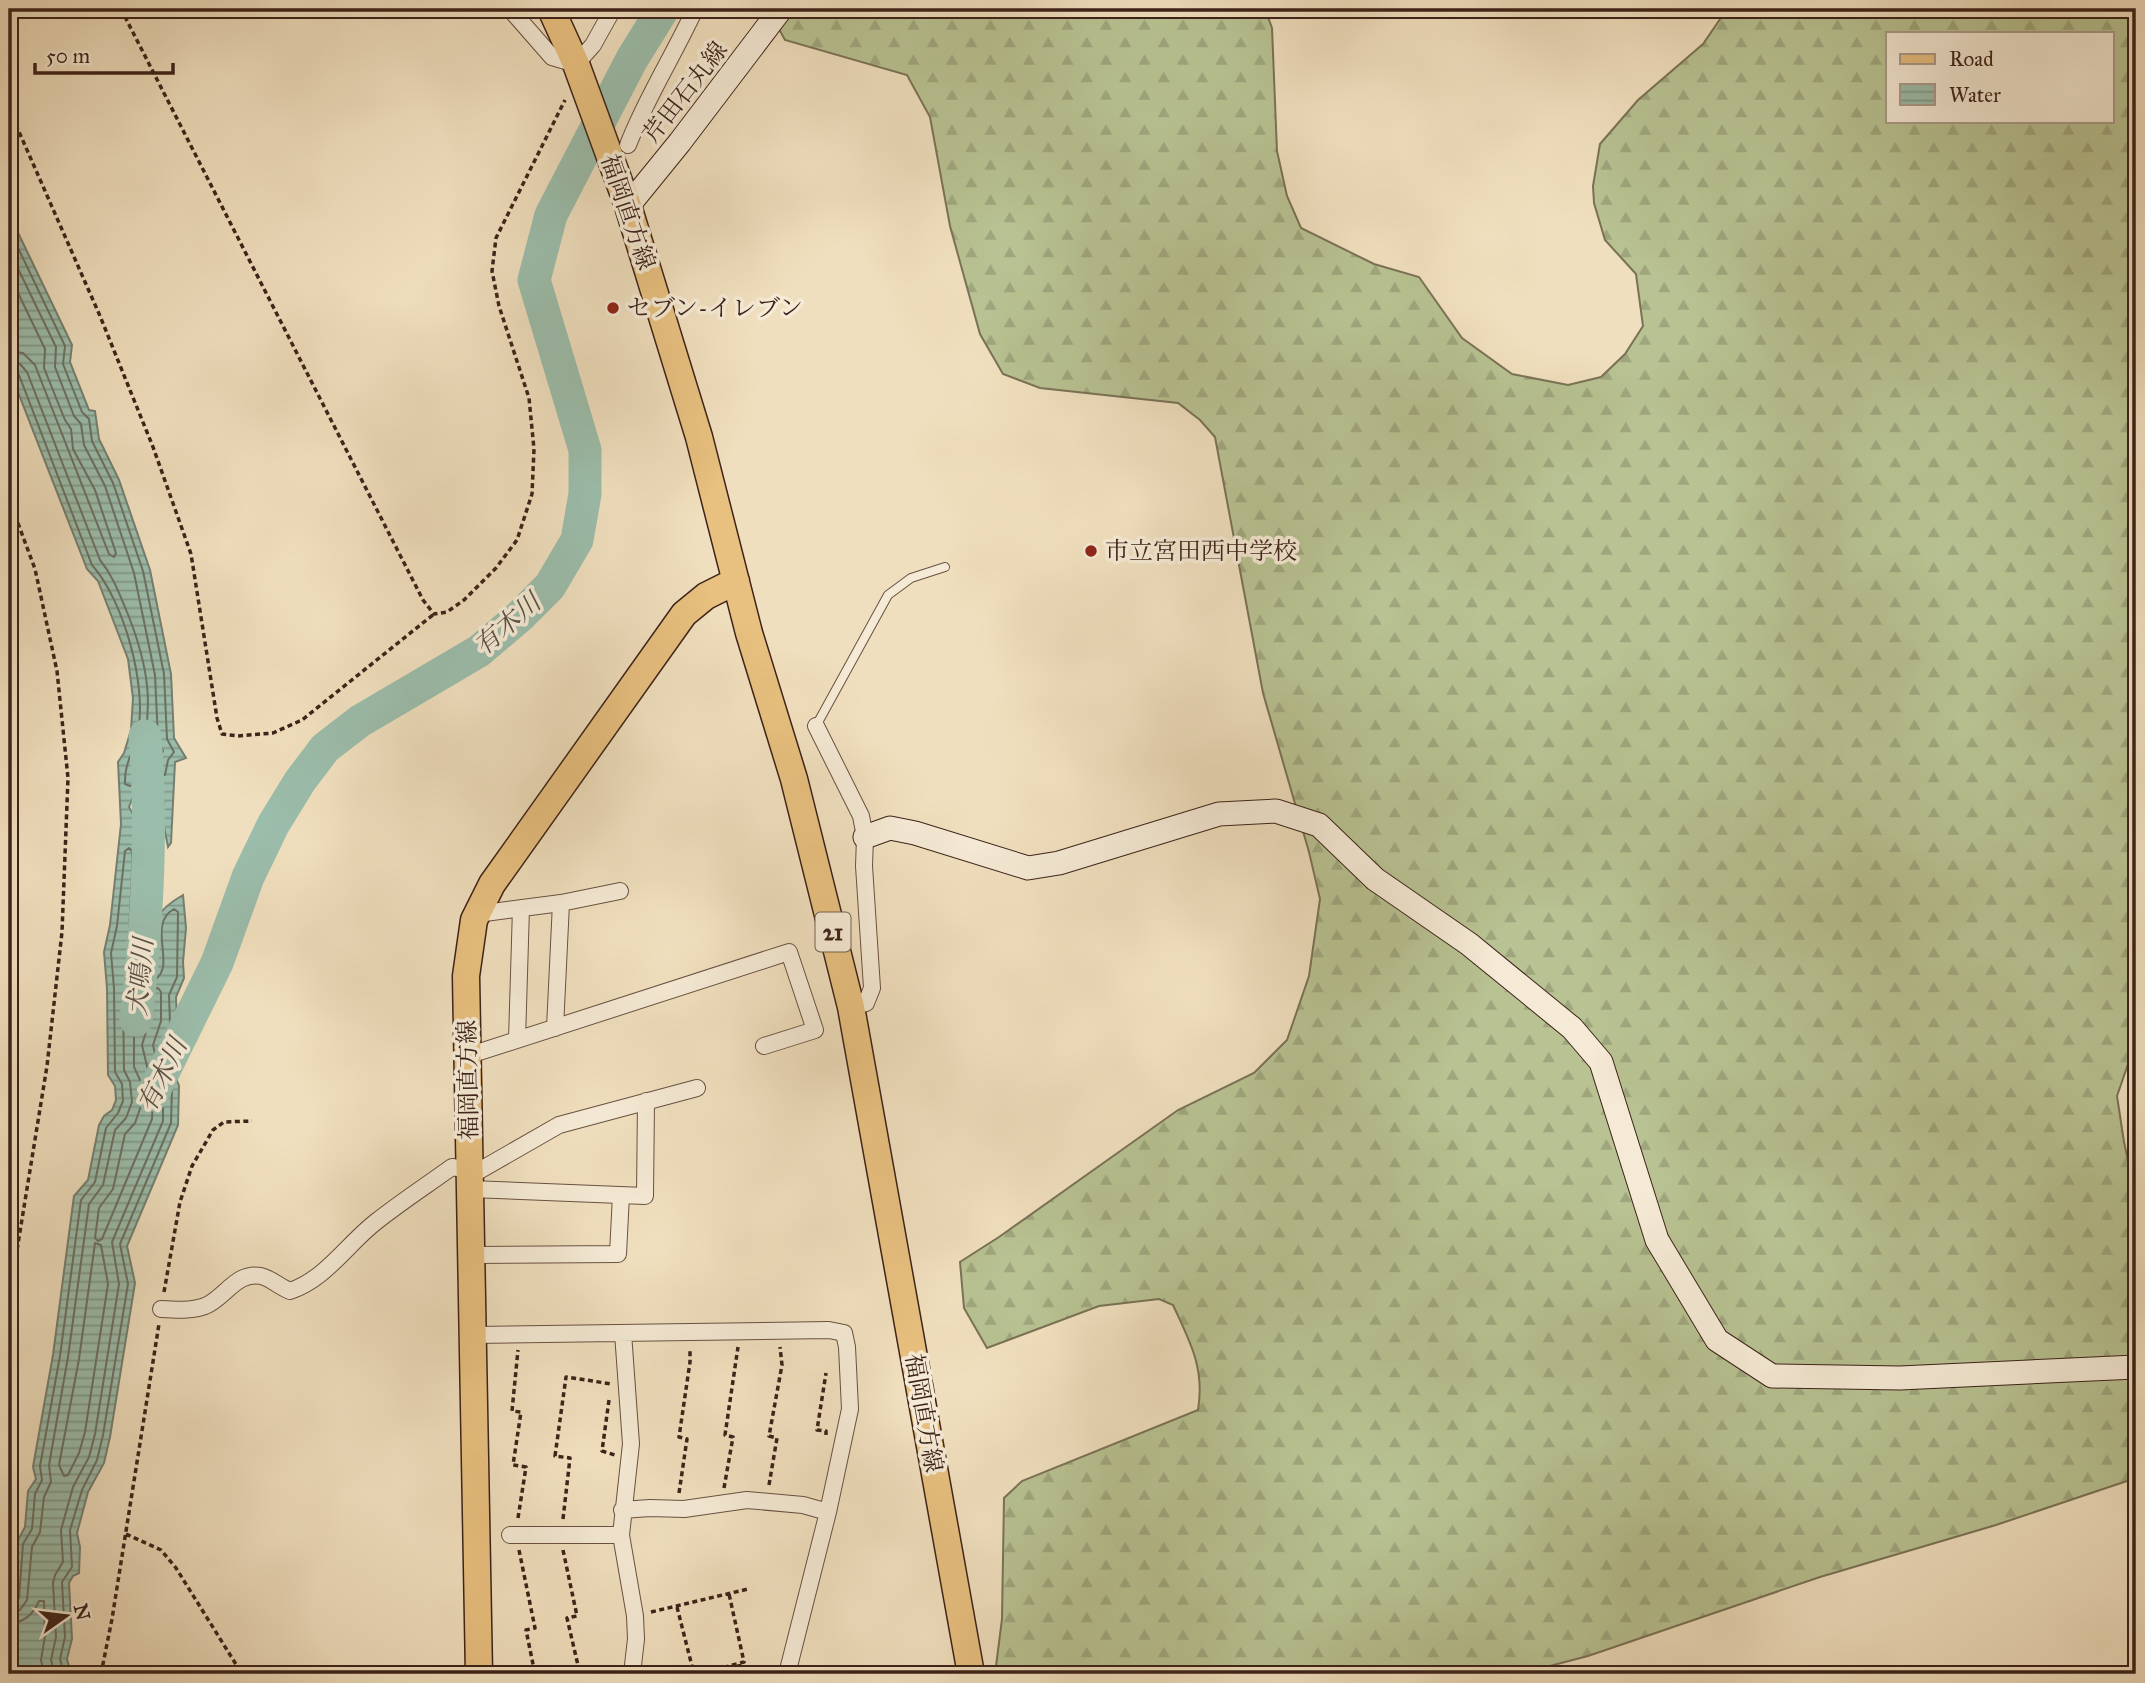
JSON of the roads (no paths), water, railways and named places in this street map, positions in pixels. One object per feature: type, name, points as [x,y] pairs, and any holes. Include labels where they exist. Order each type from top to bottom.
[{"type":"main road","name":"福岡直方線","points":[[551,9],[579,73],[628,206],[699,437],[749,633],[794,779],[851,1007],[971,1674]]},
{"type":"main road","name":"福岡直方線","points":[[479,1674],[466,976],[474,920],[492,884],[507,862],[684,614],[706,596],[736,581]]},
{"type":"street","points":[[510,9],[552,57],[579,73],[613,9]]},
{"type":"street","points":[[628,145],[640,114],[676,51],[695,9]]},
{"type":"street","name":"芹田石丸線","points":[[628,206],[781,9]]},
{"type":"street","points":[[816,726],[861,816],[865,837],[864,866],[872,988],[866,1003],[851,1007]]},
{"type":"street","points":[[865,837],[890,828],[915,833],[1028,868],[1059,863],[1219,814],[1276,811],[1319,825],[1375,880],[1469,944],[1572,1028],[1601,1062],[1657,1240],[1717,1340],[1772,1376],[1900,1378],[2136,1367]]},
{"type":"street","points":[[477,914],[620,891]]},
{"type":"street","points":[[555,1028],[561,902]]},
{"type":"street","points":[[517,1040],[521,908]]},
{"type":"street","points":[[467,1056],[789,952],[815,1030],[764,1046]]},
{"type":"street","points":[[470,1178],[559,1125],[697,1088]]},
{"type":"street","points":[[161,1309],[183,1310],[205,1306],[222,1295],[236,1281],[248,1275],[263,1276],[290,1291],[302,1287],[376,1222],[452,1167],[470,1178],[645,1196],[646,1101]]},
{"type":"street","points":[[472,1255],[618,1254],[621,1195]]},
{"type":"street","points":[[474,1335],[829,1330],[844,1333],[850,1409],[822,1510],[787,1674]]},
{"type":"street","points":[[623,1333],[631,1444],[621,1535],[635,1616],[636,1639],[632,1674]]},
{"type":"street","points":[[622,1510],[677,1509],[767,1500],[822,1510]]},
{"type":"street","points":[[513,1535],[621,1535]]},
{"type":"lane","points":[[816,726],[888,595],[911,578],[945,567]]},
{"type":"water","points":[[9,192],[15,208],[11,218],[72,345],[70,362],[89,410],[95,411],[99,439],[119,480],[150,570],[171,674],[174,738],[186,758],[175,762],[171,843],[168,847],[162,816],[164,801],[156,778],[137,787],[129,807],[135,820],[140,850],[135,978],[153,973],[157,960],[156,922],[168,905],[183,895],[186,928],[184,978],[176,997],[177,1024],[168,1044],[179,1086],[178,1125],[127,1246],[135,1283],[110,1437],[104,1463],[88,1492],[77,1533],[80,1547],[79,1573],[73,1576],[69,1583],[72,1639],[67,1659],[71,1674],[9,1674],[9,1610],[17,1542],[25,1527],[28,1491],[36,1479],[33,1467],[53,1355],[74,1196],[88,1180],[99,1125],[104,1116],[112,1110],[116,1100],[115,1086],[108,1075],[104,952],[110,925],[121,824],[118,762],[124,753],[131,730],[133,698],[128,659],[98,581],[87,569],[9,369]]},
{"type":"waterway","name":"有木川","points":[[152,1095],[217,963],[248,877],[273,825],[300,781],[325,748],[360,721],[479,651],[550,586],[577,540],[585,494],[585,450],[534,280],[551,215],[632,59],[663,9]]},
{"type":"waterway","name":"犬鳴川","points":[[136,1020],[148,878],[149,807],[145,736]]},
{"type":"place","name":"セブン-イレブン","points":[[613,308]]},
{"type":"place","name":"市立宮田西中学校","points":[[1091,551]]}]
